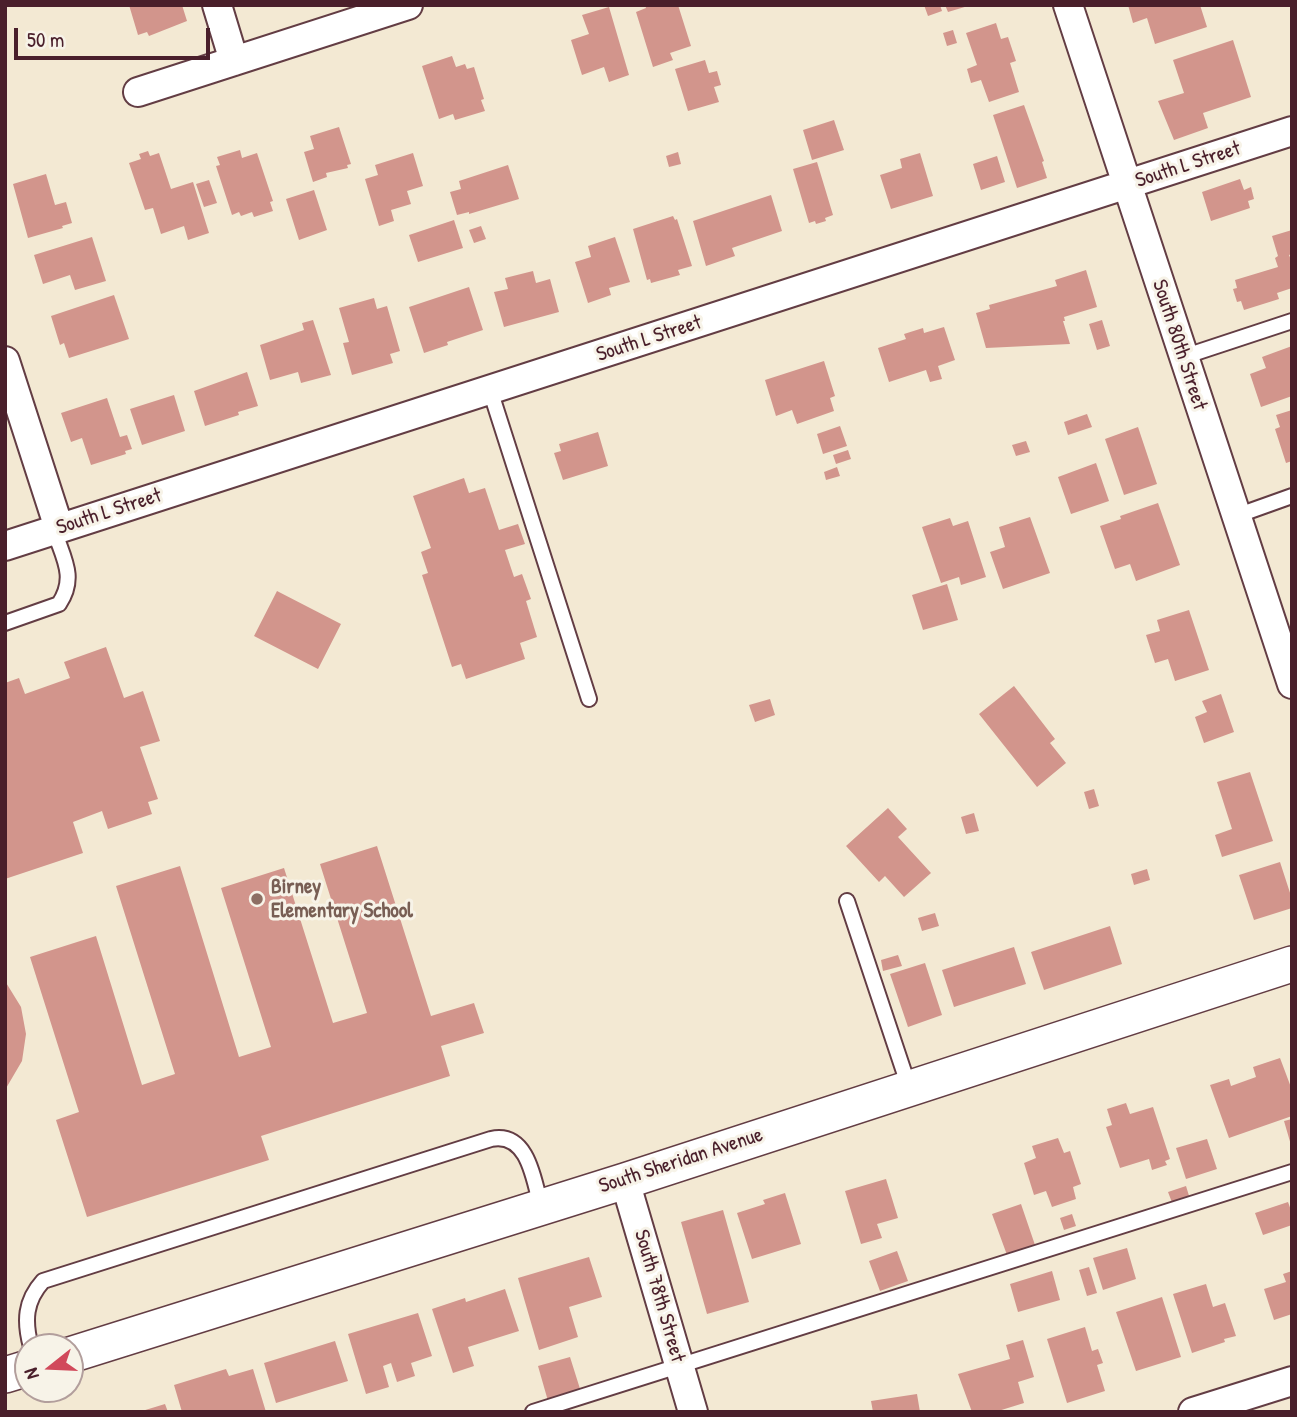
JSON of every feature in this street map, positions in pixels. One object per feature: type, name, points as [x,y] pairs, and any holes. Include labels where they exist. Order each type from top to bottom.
[{"type":"street","points":[[217,5],[234,61]]},
{"type":"street","points":[[138,92],[408,5]]},
{"type":"street","name":"South 80th Street","points":[[1068,5],[1292,684]]},
{"type":"street","name":"South L Street","points":[[5,546],[1292,131]]},
{"type":"street","points":[[5,361],[57,529]]},
{"type":"street","name":"South Sheridan Avenue","points":[[84,1351],[625,1181],[1292,964]]},
{"type":"street","name":"South 78th Street","points":[[625,1181],[693,1412]]},
{"type":"street","points":[[1193,1412],[1292,1381]]},
{"type":"lane","points":[[1183,357],[1292,321]]},
{"type":"lane","points":[[489,390],[589,699]]},
{"type":"lane","points":[[1236,516],[1292,496]]},
{"type":"lane","points":[[5,623],[59,604],[64,597],[69,578],[57,529]]},
{"type":"lane","points":[[847,901],[909,1087]]},
{"type":"lane","points":[[28,1333],[25,1316],[33,1292],[43,1281],[502,1136],[517,1143],[529,1164],[541,1207]]},
{"type":"lane","points":[[533,1412],[1292,1172]]},
{"type":"building","points":[[129,5],[182,5],[187,21],[149,36],[147,32],[138,35]]},
{"type":"building","points":[[645,5],[678,5],[691,46],[670,53],[673,60],[653,67],[636,12],[646,8]]},
{"type":"building","points":[[924,5],[940,5],[942,11],[928,16]]},
{"type":"building","points":[[945,5],[968,5],[968,6],[948,12]]},
{"type":"building","points":[[1128,5],[1200,5],[1207,27],[1155,44],[1147,18],[1133,23]]},
{"type":"building","points":[[609,7],[629,75],[609,82],[604,67],[582,75],[571,40],[589,34],[582,15]]},
{"type":"building","points":[[996,23],[1001,39],[1008,37],[1016,61],[1010,63],[1019,92],[989,102],[981,80],[971,83],[967,69],[977,65],[966,33]]},
{"type":"building","points":[[953,30],[957,43],[947,46],[943,33]]},
{"type":"building","points":[[1233,40],[1251,97],[1203,113],[1208,128],[1174,140],[1158,101],[1184,93],[1173,60]]},
{"type":"building","points":[[452,56],[456,67],[465,64],[467,69],[474,67],[485,111],[455,120],[453,114],[439,119],[422,66]]},
{"type":"building","points":[[705,60],[709,73],[717,71],[721,85],[714,87],[719,102],[688,111],[675,69]]},
{"type":"building","points":[[1024,105],[1044,161],[1042,162],[1047,178],[1017,188],[993,115]]},
{"type":"building","points":[[834,120],[844,150],[812,160],[803,130]]},
{"type":"building","points":[[339,127],[351,164],[347,165],[348,168],[326,173],[327,177],[313,182],[304,152],[314,149],[310,136]]},
{"type":"building","points":[[240,150],[242,158],[257,153],[273,201],[270,202],[273,211],[254,217],[252,212],[241,216],[239,212],[232,215],[216,166],[220,165],[217,157]]},
{"type":"building","points":[[148,151],[150,156],[159,153],[171,189],[193,182],[209,233],[188,240],[184,226],[161,234],[153,208],[145,210],[129,163],[141,159],[139,154]]},
{"type":"building","points":[[678,152],[681,164],[669,167],[666,156]]},
{"type":"building","points":[[413,153],[423,186],[407,191],[411,204],[391,210],[394,221],[379,226],[365,179],[378,175],[375,165]]},
{"type":"building","points":[[920,153],[933,196],[891,209],[880,175],[902,168],[900,159]]},
{"type":"building","points":[[997,156],[1005,182],[981,190],[973,164]]},
{"type":"building","points":[[817,162],[833,215],[816,224],[815,221],[809,223],[793,169]]},
{"type":"building","points":[[508,165],[519,199],[457,215],[450,192],[461,189],[459,181]]},
{"type":"building","points":[[46,174],[55,205],[66,202],[72,223],[28,238],[13,184]]},
{"type":"building","points":[[1240,179],[1244,190],[1251,187],[1254,199],[1248,201],[1250,208],[1211,221],[1202,192]]},
{"type":"building","points":[[209,180],[217,203],[204,207],[196,184]]},
{"type":"building","points":[[314,190],[327,230],[299,240],[286,199]]},
{"type":"building","points":[[771,195],[782,231],[732,248],[735,256],[706,266],[693,221]]},
{"type":"building","points":[[673,216],[677,219],[692,266],[678,270],[680,275],[651,283],[650,279],[647,280],[633,229]]},
{"type":"building","points":[[454,220],[463,248],[418,262],[409,235]]},
{"type":"building","points":[[481,226],[486,239],[474,243],[469,230]]},
{"type":"building","points":[[1292,230],[1292,254],[1289,255],[1292,262],[1292,288],[1277,293],[1279,299],[1244,310],[1241,301],[1237,302],[1233,289],[1237,288],[1235,280],[1278,267],[1272,236]]},
{"type":"building","points":[[92,237],[106,281],[75,290],[70,275],[43,284],[34,255]]},
{"type":"building","points":[[615,237],[630,282],[609,288],[611,295],[588,303],[575,262],[591,257],[588,246]]},
{"type":"building","points":[[1086,270],[1097,307],[1064,317],[1070,344],[986,348],[976,313],[990,309],[989,305],[1057,286],[1055,280]]},
{"type":"building","points":[[533,271],[536,283],[550,279],[559,312],[504,327],[494,292],[508,289],[505,278]]},
{"type":"building","points":[[469,287],[483,330],[424,353],[409,307]]},
{"type":"building","points":[[114,295],[129,339],[69,358],[64,343],[60,345],[51,316]]},
{"type":"building","points":[[374,298],[377,309],[387,306],[400,351],[390,354],[393,363],[352,375],[343,343],[349,342],[339,308]]},
{"type":"building","points":[[313,320],[331,375],[301,383],[298,372],[270,380],[260,345],[304,330],[302,323]]},
{"type":"building","points":[[1102,320],[1110,346],[1097,350],[1089,324]]},
{"type":"building","points":[[944,327],[955,360],[938,366],[942,379],[930,382],[926,370],[889,382],[878,348],[906,339],[904,334],[923,328],[924,333]]},
{"type":"building","points":[[1292,346],[1292,396],[1261,407],[1250,374],[1266,368],[1262,357]]},
{"type":"building","points":[[824,361],[835,396],[830,398],[834,411],[797,424],[792,410],[776,416],[765,380]]},
{"type":"building","points":[[247,372],[258,406],[205,426],[194,391]]},
{"type":"building","points":[[174,395],[185,431],[142,445],[130,409]]},
{"type":"building","points":[[107,398],[120,437],[127,435],[132,449],[125,451],[126,454],[91,465],[82,438],[71,442],[61,413]]},
{"type":"building","points":[[1292,410],[1292,461],[1286,463],[1275,429],[1280,427],[1276,415]]},
{"type":"building","points":[[1087,414],[1092,427],[1068,435],[1064,422]]},
{"type":"building","points":[[840,426],[847,446],[823,454],[817,434]]},
{"type":"building","points":[[1138,427],[1157,484],[1124,495],[1105,439]]},
{"type":"building","points":[[598,432],[608,466],[563,480],[554,453],[561,451],[559,444]]},
{"type":"building","points":[[1026,441],[1030,452],[1016,456],[1012,445]]},
{"type":"building","points":[[848,450],[851,459],[836,464],[833,455]]},
{"type":"building","points":[[1096,463],[1109,501],[1071,514],[1058,477]]},
{"type":"building","points":[[837,467],[840,476],[826,480],[824,472]]},
{"type":"building","points":[[464,478],[469,493],[485,488],[499,530],[518,524],[525,544],[505,550],[514,577],[522,574],[531,599],[526,601],[537,637],[520,643],[525,659],[466,679],[461,664],[452,667],[422,575],[428,573],[421,552],[431,548],[413,496]]},
{"type":"building","points":[[1158,503],[1180,565],[1136,581],[1130,564],[1115,569],[1100,526]]},
{"type":"building","points":[[1030,517],[1050,573],[1003,589],[990,552],[1005,547],[999,527]]},
{"type":"building","points":[[950,518],[953,526],[968,521],[986,577],[961,585],[959,577],[941,583],[922,527]]},
{"type":"building","points":[[947,584],[958,620],[923,630],[912,595]]},
{"type":"building","points":[[277,591],[341,624],[318,669],[254,636]]},
{"type":"building","points":[[1189,610],[1209,670],[1175,681],[1168,659],[1155,663],[1146,635],[1160,631],[1157,620]]},
{"type":"building","points":[[106,647],[124,698],[143,691],[160,741],[140,747],[158,799],[148,802],[152,814],[108,829],[102,811],[73,822],[83,853],[5,879],[5,683],[19,678],[25,694],[70,678],[64,662]]},
{"type":"building","points":[[1014,686],[1055,739],[1050,743],[1066,763],[1037,787],[979,714]]},
{"type":"building","points":[[1221,694],[1234,732],[1204,743],[1195,717],[1207,712],[1202,701]]},
{"type":"building","points":[[770,699],[775,715],[755,722],[749,705]]},
{"type":"building","points":[[1250,772],[1273,841],[1222,857],[1215,835],[1232,829],[1217,782]]},
{"type":"building","points":[[1094,789],[1099,806],[1089,809],[1084,792]]},
{"type":"building","points":[[888,808],[907,829],[898,837],[931,873],[904,897],[885,876],[879,882],[846,846]]},
{"type":"building","points":[[974,813],[979,831],[966,834],[961,817]]},
{"type":"building","points":[[377,846],[431,1016],[474,1003],[484,1033],[441,1046],[450,1076],[261,1136],[269,1160],[87,1217],[56,1120],[79,1112],[30,957],[96,936],[142,1085],[175,1074],[116,886],[180,866],[239,1057],[271,1047],[221,888],[284,868],[333,1023],[367,1013],[320,864]]},
{"type":"building","points":[[1280,862],[1292,899],[1292,908],[1254,920],[1239,875]]},
{"type":"building","points":[[1147,869],[1150,880],[1134,885],[1131,874]]},
{"type":"building","points":[[935,913],[939,926],[922,931],[918,918]]},
{"type":"building","points":[[1110,926],[1122,964],[1044,990],[1031,952]]},
{"type":"building","points":[[1014,947],[1026,984],[954,1007],[942,970]]},
{"type":"building","points":[[898,955],[902,966],[883,971],[881,960]]},
{"type":"building","points":[[925,963],[942,1015],[908,1027],[890,974]]},
{"type":"building","points":[[5,981],[21,1007],[26,1034],[22,1061],[5,1090]]},
{"type":"building","points":[[1280,1058],[1292,1090],[1292,1116],[1229,1138],[1210,1085],[1229,1079],[1231,1086],[1256,1077],[1253,1067]]},
{"type":"building","points":[[1126,1103],[1130,1114],[1153,1107],[1170,1159],[1165,1161],[1167,1165],[1152,1170],[1149,1159],[1120,1168],[1106,1127],[1112,1125],[1107,1109]]},
{"type":"building","points":[[1292,1119],[1292,1145],[1291,1145],[1284,1121]]},
{"type":"building","points":[[1058,1138],[1064,1153],[1070,1151],[1081,1184],[1073,1187],[1076,1199],[1052,1207],[1046,1191],[1034,1195],[1024,1163],[1036,1158],[1032,1146]]},
{"type":"building","points":[[1207,1139],[1217,1169],[1186,1179],[1176,1148]]},
{"type":"building","points":[[886,1179],[898,1218],[877,1224],[882,1238],[861,1244],[845,1191]]},
{"type":"building","points":[[1186,1186],[1190,1199],[1173,1205],[1168,1192]]},
{"type":"building","points":[[785,1193],[801,1244],[752,1259],[737,1213],[765,1204],[763,1200]]},
{"type":"building","points":[[1288,1202],[1292,1225],[1263,1235],[1255,1213]]},
{"type":"building","points":[[1021,1204],[1035,1245],[1007,1255],[992,1214]]},
{"type":"building","points":[[723,1210],[749,1302],[707,1314],[681,1222]]},
{"type":"building","points":[[1072,1214],[1076,1226],[1064,1230],[1060,1218]]},
{"type":"building","points":[[1127,1248],[1136,1279],[1103,1290],[1093,1258]]},
{"type":"building","points":[[897,1251],[908,1281],[880,1291],[869,1261]]},
{"type":"building","points":[[589,1257],[602,1297],[569,1307],[578,1337],[539,1350],[518,1278]]},
{"type":"building","points":[[1089,1267],[1097,1293],[1087,1296],[1079,1270]]},
{"type":"building","points":[[1052,1271],[1060,1300],[1018,1312],[1010,1284]]},
{"type":"building","points":[[1292,1271],[1292,1314],[1274,1320],[1264,1289],[1286,1282],[1283,1274]]},
{"type":"building","points":[[1206,1284],[1213,1307],[1225,1303],[1236,1336],[1192,1353],[1173,1294]]},
{"type":"building","points":[[505,1289],[519,1331],[468,1347],[474,1366],[453,1373],[432,1309],[465,1298],[466,1302]]},
{"type":"building","points":[[1162,1297],[1181,1357],[1136,1371],[1116,1312]]},
{"type":"building","points":[[418,1313],[432,1356],[411,1363],[415,1376],[397,1382],[391,1363],[383,1366],[389,1387],[366,1394],[348,1334]]},
{"type":"building","points":[[1085,1327],[1092,1351],[1098,1349],[1103,1363],[1097,1365],[1105,1391],[1067,1403],[1047,1339]]},
{"type":"building","points":[[1023,1340],[1034,1377],[1018,1382],[1024,1403],[995,1412],[972,1412],[958,1374],[1010,1359],[1006,1345]]},
{"type":"building","points":[[335,1341],[348,1381],[276,1403],[264,1363]]},
{"type":"building","points":[[570,1357],[581,1392],[548,1401],[538,1366]]},
{"type":"building","points":[[226,1369],[229,1376],[253,1369],[266,1412],[182,1412],[174,1385]]},
{"type":"building","points":[[917,1394],[920,1412],[873,1412],[871,1401]]},
{"type":"building","points":[[165,1404],[168,1412],[142,1411]]},
{"type":"place","name":"Birney Elementary School","points":[[257,899]]}]
